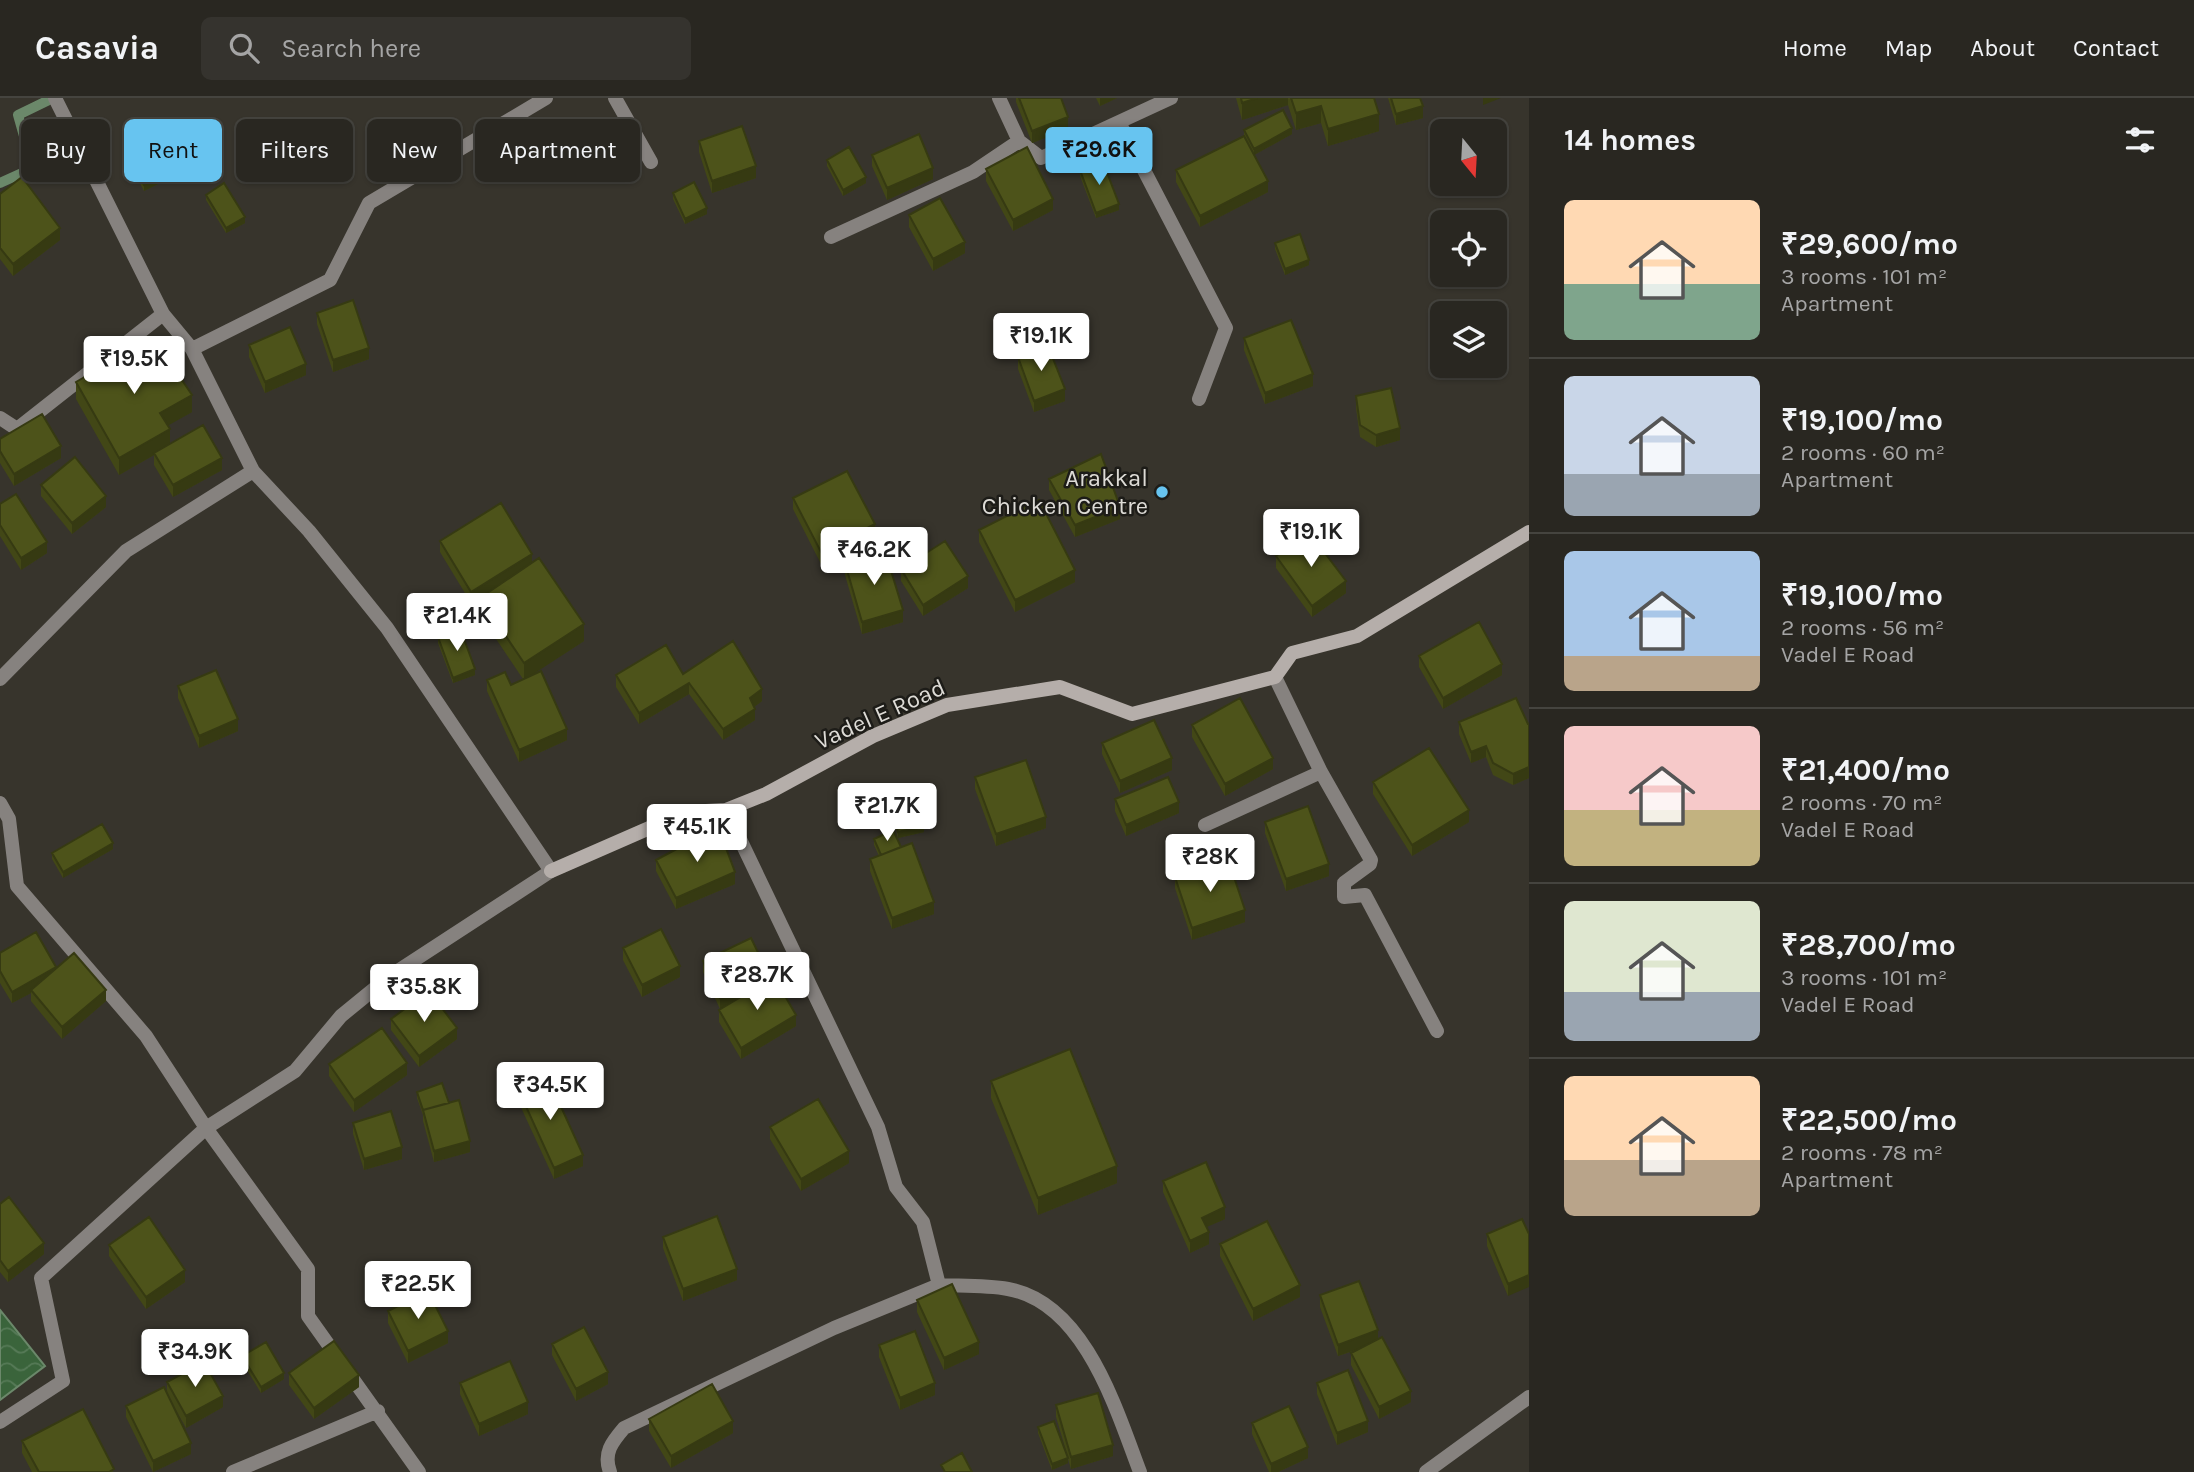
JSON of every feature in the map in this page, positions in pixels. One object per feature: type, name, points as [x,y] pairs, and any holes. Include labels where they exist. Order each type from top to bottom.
[{"type":"street","points":[[0,1422],[63,1381],[41,1278],[206,1128],[295,1071],[341,1016],[390,976],[551,871],[387,628],[309,531],[253,471],[192,349],[163,314],[55,98]]},
{"type":"street","points":[[192,349],[331,280],[369,203],[546,98]]},
{"type":"street","points":[[615,98],[651,162]]},
{"type":"street","points":[[999,98],[1019,141],[1041,159],[1171,98]]},
{"type":"street","points":[[1120,124],[1226,328],[1199,399]]},
{"type":"street","points":[[831,237],[973,172],[1019,141]]},
{"type":"street","points":[[0,418],[16,429],[163,314]]},
{"type":"street","points":[[0,679],[126,551],[253,471]]},
{"type":"street","points":[[1437,1031],[1365,895],[1344,897],[1344,883],[1370,864],[1371,860],[1321,772],[1275,677],[1292,653],[1357,636],[1529,532]]},
{"type":"street","name":"Vadel E Road","points":[[551,871],[686,812],[726,810],[766,794],[873,736],[947,705],[1060,687],[1132,714],[1275,677]]},
{"type":"street","points":[[1205,825],[1321,772]]},
{"type":"street","points":[[0,803],[9,819],[17,886],[146,1037],[206,1128],[308,1269],[308,1316],[419,1472]]},
{"type":"street","points":[[726,810],[878,1127],[896,1188],[923,1222],[939,1285]]},
{"type":"street","points":[[610,1472],[606,1461],[610,1446],[624,1428],[834,1328],[939,1285],[1010,1289],[1059,1312],[1106,1382],[1140,1472]]},
{"type":"street","points":[[1426,1472],[1529,1397]]},
{"type":"street","points":[[233,1472],[378,1411]]},
{"type":"water","points":[[0,1310],[45,1366],[0,1400]]},
{"type":"building","points":[[1019,98],[1061,98],[1068,117],[1032,131]]},
{"type":"building","points":[[1241,98],[1257,98],[1242,103]]},
{"type":"building","points":[[1291,98],[1374,98],[1379,114],[1328,129],[1321,106],[1296,113]]},
{"type":"building","points":[[1391,98],[1420,98],[1423,106],[1396,114]]},
{"type":"building","points":[[1283,110],[1292,128],[1254,149],[1244,130]]},
{"type":"building","points":[[742,126],[756,166],[712,181],[699,141]]},
{"type":"building","points":[[919,134],[933,168],[887,188],[872,155]]},
{"type":"building","points":[[1244,136],[1268,181],[1200,216],[1176,170]]},
{"type":"building","points":[[849,147],[866,177],[843,190],[827,160]]},
{"type":"building","points":[[1027,147],[1053,199],[1013,220],[986,169]]},
{"type":"building","points":[[1103,162],[1119,204],[1096,213],[1080,170]]},
{"type":"building","points":[[21,178],[21,182],[26,182],[60,228],[13,264],[0,248],[0,194]]},
{"type":"building","points":[[694,182],[707,208],[685,219],[673,193]]},
{"type":"building","points":[[224,183],[245,217],[226,228],[206,195]]},
{"type":"building","points":[[940,198],[965,242],[933,259],[909,215]]},
{"type":"building","points":[[1300,234],[1309,260],[1285,269],[1275,243]]},
{"type":"building","points":[[353,300],[369,348],[333,360],[317,313]]},
{"type":"building","points":[[1291,320],[1313,374],[1265,393],[1244,338]]},
{"type":"building","points":[[290,327],[306,364],[265,382],[249,345]]},
{"type":"building","points":[[153,337],[192,395],[160,413],[170,429],[119,458],[76,382]]},
{"type":"building","points":[[1048,346],[1065,389],[1034,401],[1018,357]]},
{"type":"building","points":[[1391,388],[1400,428],[1376,435],[1360,425],[1356,396]]},
{"type":"building","points":[[42,414],[61,446],[14,474],[0,451],[0,439]]},
{"type":"building","points":[[203,425],[222,458],[173,485],[154,453]]},
{"type":"building","points":[[1101,454],[1120,507],[1075,525],[1049,479]]},
{"type":"building","points":[[75,457],[106,496],[72,523],[41,485]]},
{"type":"building","points":[[847,471],[875,524],[821,552],[793,498]]},
{"type":"building","points":[[16,494],[47,542],[21,558],[0,525],[0,504]]},
{"type":"building","points":[[1039,500],[1075,570],[1015,600],[979,530]]},
{"type":"building","points":[[501,503],[532,554],[471,592],[440,541]]},
{"type":"building","points":[[1309,532],[1346,581],[1312,606],[1276,556]]},
{"type":"building","points":[[945,541],[968,576],[923,605],[901,569]]},
{"type":"building","points":[[885,551],[903,610],[862,622],[845,563]]},
{"type":"building","points":[[539,558],[584,624],[524,663],[480,598]]},
{"type":"building","points":[[1479,622],[1502,664],[1443,698],[1419,656]]},
{"type":"building","points":[[460,628],[475,669],[453,678],[438,637]]},
{"type":"building","points":[[733,641],[762,689],[750,698],[755,709],[723,729],[689,683],[639,713],[616,675],[666,645],[683,674]]},
{"type":"building","points":[[216,670],[238,719],[199,736],[178,686]]},
{"type":"building","points":[[541,671],[567,729],[519,750],[487,680],[505,672],[511,685]]},
{"type":"building","points":[[1240,698],[1273,758],[1225,784],[1192,725]]},
{"type":"building","points":[[1516,698],[1529,724],[1529,767],[1513,774],[1493,763],[1486,746],[1471,752],[1459,722]]},
{"type":"building","points":[[1154,720],[1172,758],[1120,781],[1102,743]]},
{"type":"building","points":[[1429,748],[1469,810],[1412,845],[1373,782]]},
{"type":"building","points":[[1026,760],[1046,817],[996,834],[975,777]]},
{"type":"building","points":[[1168,777],[1179,802],[1126,825],[1115,799]]},
{"type":"building","points":[[915,792],[924,826],[898,832],[889,799]]},
{"type":"building","points":[[1308,806],[1329,864],[1286,879],[1265,822]]},
{"type":"building","points":[[102,824],[113,843],[63,872],[52,853]]},
{"type":"building","points":[[718,827],[735,872],[676,898],[656,860]]},
{"type":"building","points":[[893,830],[901,847],[881,855],[874,839]]},
{"type":"building","points":[[912,843],[934,902],[892,918],[870,859]]},
{"type":"building","points":[[1228,859],[1245,910],[1192,928],[1175,877]]},
{"type":"building","points":[[661,929],[680,966],[642,985],[623,948]]},
{"type":"building","points":[[36,932],[56,967],[12,992],[0,971],[0,953]]},
{"type":"building","points":[[751,938],[769,975],[720,998],[703,961]]},
{"type":"building","points":[[74,953],[106,990],[62,1027],[31,990]]},
{"type":"building","points":[[774,977],[796,1015],[741,1048],[719,1010]]},
{"type":"building","points":[[429,991],[457,1028],[419,1056],[391,1019]]},
{"type":"building","points":[[382,1028],[407,1063],[354,1100],[329,1064]]},
{"type":"building","points":[[1070,1049],[1117,1166],[1038,1198],[991,1081]]},
{"type":"building","points":[[547,1076],[583,1155],[554,1168],[518,1089]]},
{"type":"building","points":[[442,1083],[449,1103],[423,1110],[417,1092]]},
{"type":"building","points":[[818,1099],[849,1151],[801,1179],[770,1127]]},
{"type":"building","points":[[459,1100],[470,1141],[434,1151],[423,1110]]},
{"type":"building","points":[[391,1111],[402,1147],[364,1159],[353,1123]]},
{"type":"building","points":[[1206,1162],[1225,1207],[1202,1218],[1209,1232],[1190,1241],[1163,1181]]},
{"type":"building","points":[[9,1197],[44,1243],[8,1271],[0,1260],[0,1204]]},
{"type":"building","points":[[717,1216],[737,1269],[683,1289],[663,1237]]},
{"type":"building","points":[[149,1217],[185,1270],[146,1297],[109,1245]]},
{"type":"building","points":[[1522,1219],[1529,1234],[1529,1275],[1508,1284],[1487,1234]]},
{"type":"building","points":[[1267,1221],[1300,1285],[1253,1309],[1220,1244]]},
{"type":"building","points":[[1359,1281],[1378,1330],[1338,1345],[1320,1295]]},
{"type":"building","points":[[952,1284],[979,1342],[944,1358],[917,1300]]},
{"type":"building","points":[[428,1291],[448,1331],[408,1351],[388,1311]]},
{"type":"building","points":[[584,1327],[608,1372],[576,1389],[552,1344]]},
{"type":"building","points":[[915,1331],[935,1383],[900,1398],[879,1345]]},
{"type":"building","points":[[1382,1337],[1411,1391],[1379,1407],[1351,1353]]},
{"type":"building","points":[[334,1341],[359,1375],[314,1408],[289,1373]]},
{"type":"building","points":[[266,1342],[284,1373],[261,1387],[242,1356]]},
{"type":"building","points":[[510,1361],[528,1402],[479,1424],[460,1383]]},
{"type":"building","points":[[204,1362],[223,1396],[186,1416],[167,1382]]},
{"type":"building","points":[[1348,1370],[1368,1421],[1337,1433],[1317,1383]]},
{"type":"building","points":[[712,1384],[733,1421],[671,1456],[649,1419]]},
{"type":"building","points":[[164,1387],[191,1443],[153,1461],[126,1406]]},
{"type":"building","points":[[1098,1393],[1113,1445],[1071,1457],[1056,1405]]},
{"type":"building","points":[[1289,1406],[1308,1447],[1271,1464],[1252,1423]]},
{"type":"building","points":[[83,1409],[114,1469],[109,1472],[39,1472],[22,1441]]},
{"type":"building","points":[[1054,1421],[1068,1458],[1052,1464],[1038,1427]]},
{"type":"building","points":[[962,1453],[972,1472],[945,1472],[941,1465]]},
{"type":"waterway","points":[[0,183],[33,168],[18,115],[53,98]]},
{"type":"place","name":"Arakkal Chicken Centre","points":[[1162,492]]}]
